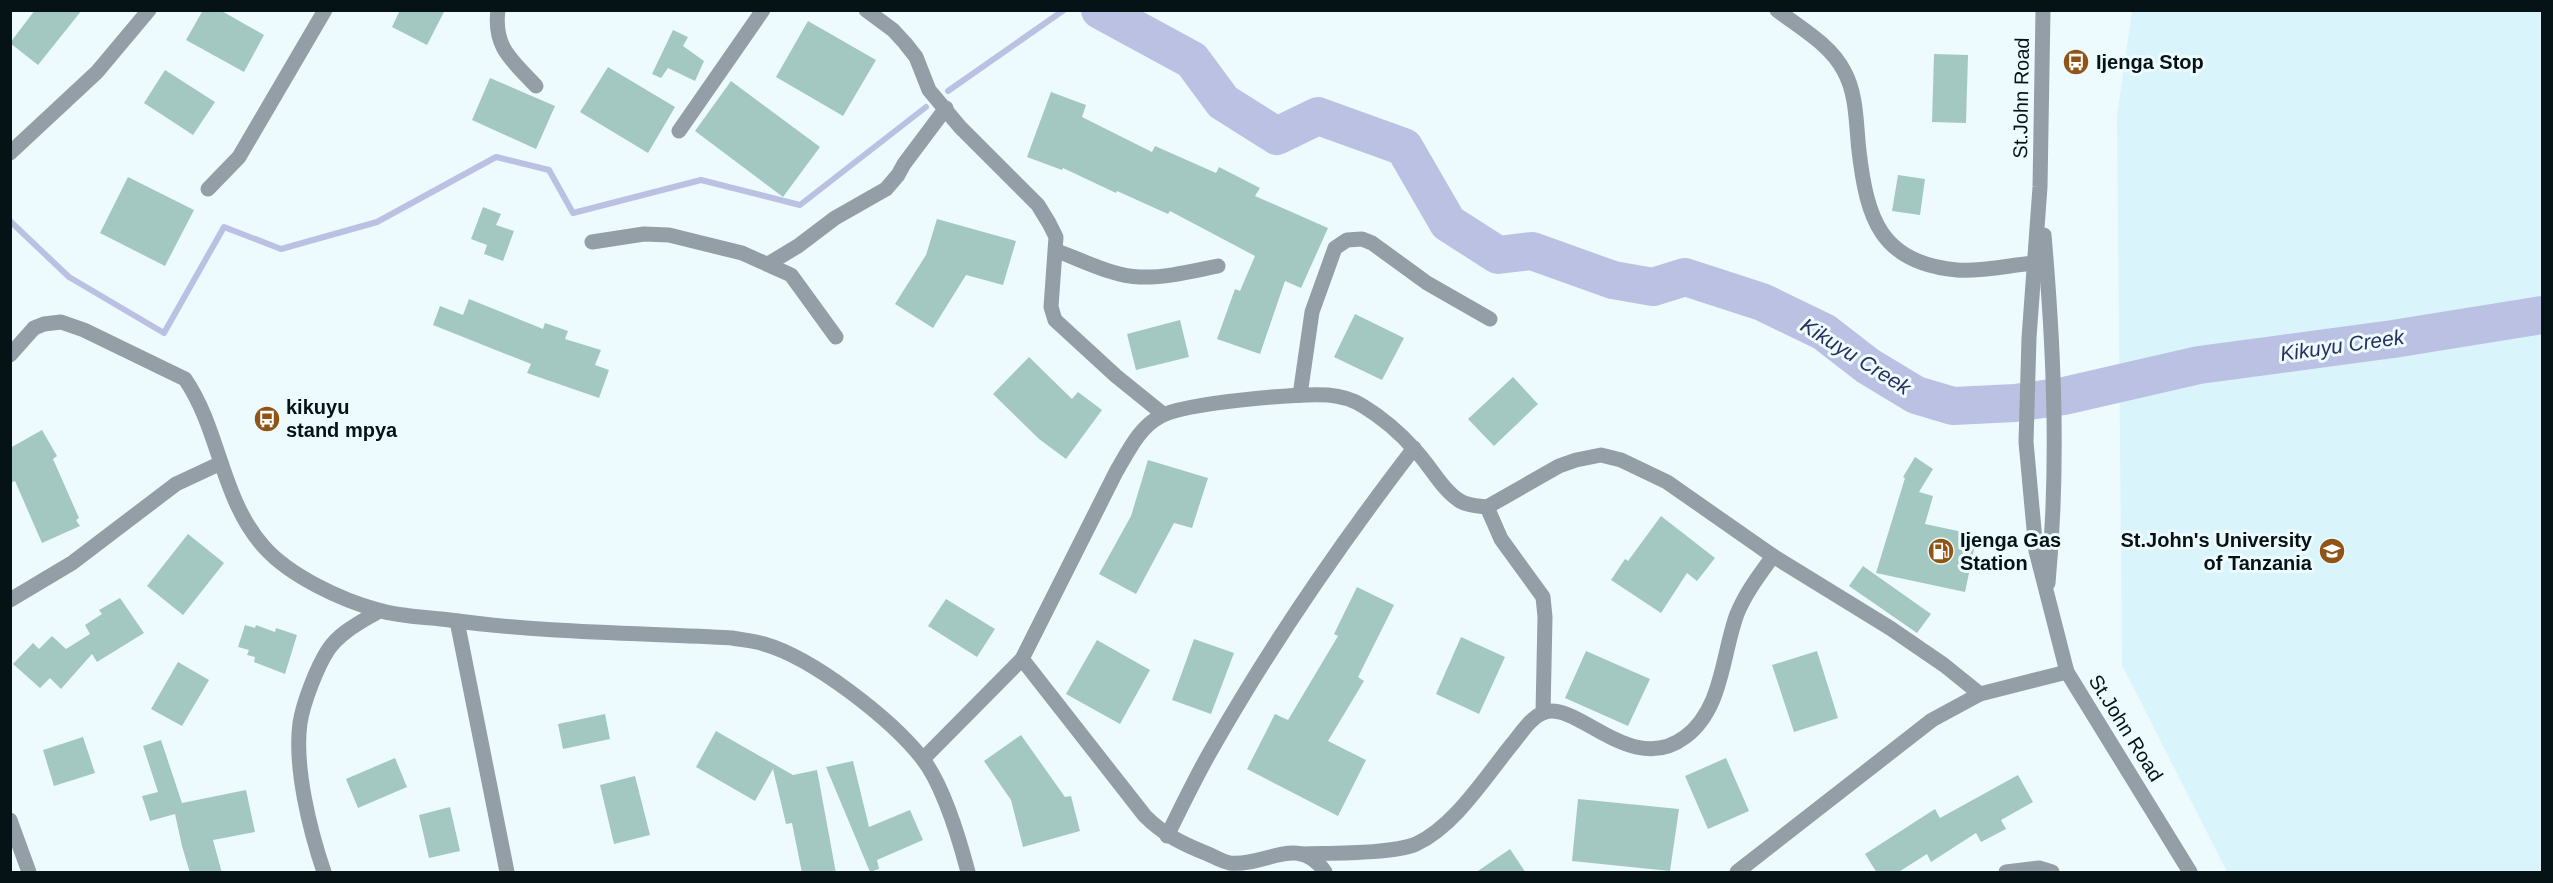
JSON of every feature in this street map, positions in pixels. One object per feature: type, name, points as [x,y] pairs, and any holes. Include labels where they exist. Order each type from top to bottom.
[{"type":"street","points":[[10,153],[97,72],[149,10]]},
{"type":"street","points":[[208,189],[239,157],[325,10]]},
{"type":"street","points":[[498,10],[496,24],[505,54],[537,86]]},
{"type":"street","points":[[680,131],[763,10]]},
{"type":"street","points":[[866,10],[893,30],[905,43],[916,57],[929,90],[960,127],[1038,205],[1056,237],[1051,307],[1055,320],[1116,376],[1163,414]]},
{"type":"street","points":[[1777,10],[1835,57],[1845,73],[1853,96],[1862,176],[1869,210],[1880,233],[1890,244],[1904,254],[1930,264],[1958,270],[2034,263]]},
{"type":"street","name":"St.John Road","points":[[2043,10],[2040,187],[2029,338],[2026,442],[2036,551],[2067,672],[2190,873]]},
{"type":"street","points":[[768,264],[798,246],[835,218],[886,189],[946,108]]},
{"type":"street","points":[[2040,187],[2052,338],[2053,443],[2051,546],[2047,597]]},
{"type":"street","points":[[592,242],[644,234],[669,235],[742,253],[791,275],[837,337]]},
{"type":"street","points":[[1300,395],[1312,312],[1335,248],[1347,240],[1362,239],[1372,243],[1427,283],[1490,319]]},
{"type":"street","points":[[1056,251],[1137,277],[1156,277],[1218,266]]},
{"type":"street","points":[[10,355],[34,328],[61,322],[84,330],[185,379],[194,392],[247,525],[264,548],[283,564],[324,590],[379,610],[493,626],[732,638],[765,644],[798,659],[845,688],[887,722],[922,759],[939,789],[968,873]]},
{"type":"street","points":[[922,759],[1022,658],[1116,472],[1142,431],[1151,422],[1163,414],[1206,405],[1300,395],[1330,395],[1355,401],[1378,416],[1414,448],[1454,496],[1466,504],[1487,507],[1558,466],[1600,455],[1621,460],[1667,482],[1773,556],[1890,627],[1980,694]]},
{"type":"street","points":[[1167,836],[1212,748],[1262,667],[1356,524],[1414,448]]},
{"type":"street","points":[[10,600],[72,563],[176,484],[221,463]]},
{"type":"street","points":[[1487,507],[1501,539],[1543,597],[1545,618],[1543,713]]},
{"type":"street","points":[[1022,658],[1145,816],[1167,836],[1230,863],[1292,852],[1303,854],[1402,848],[1427,838],[1449,821],[1525,728],[1543,713],[1560,712],[1616,741],[1636,747],[1662,747],[1685,737],[1706,713],[1720,677],[1738,613],[1748,592],[1773,556]]},
{"type":"street","points":[[324,873],[311,835],[299,753],[300,722],[315,677],[328,650],[340,636],[379,610]]},
{"type":"street","points":[[457,621],[507,873]]},
{"type":"street","points":[[1737,872],[1932,720],[1980,694],[2067,672]]},
{"type":"street","points":[[10,820],[28,873]]},
{"type":"street","points":[[1303,854],[1313,860],[1325,873]]},
{"type":"street","points":[[2006,873],[2039,867],[2052,873]]},
{"type":"shaded area","name":"St.John's University of Tanzania","points":[[2132,11],[2542,11],[2542,872],[2227,872],[2122,665],[2117,116]]},
{"type":"building","points":[[35,10],[82,10],[38,65],[10,43]]},
{"type":"building","points":[[203,10],[220,10],[264,35],[244,72],[186,40]]},
{"type":"building","points":[[400,10],[445,10],[427,45],[392,27]]},
{"type":"building","points":[[808,21],[876,60],[843,116],[776,77]]},
{"type":"building","points":[[673,30],[688,37],[683,46],[704,61],[695,81],[668,68],[661,78],[652,74]]},
{"type":"building","points":[[1934,54],[1968,55],[1966,123],[1932,122]]},
{"type":"building","points":[[608,67],[675,107],[648,153],[580,112]]},
{"type":"building","points":[[165,70],[215,102],[193,135],[144,103]]},
{"type":"building","points":[[490,78],[555,106],[536,149],[472,120]]},
{"type":"building","points":[[731,81],[820,147],[783,197],[695,131]]},
{"type":"building","points":[[1051,92],[1086,105],[1082,117],[1152,152],[1155,146],[1216,173],[1219,167],[1260,188],[1255,196],[1328,228],[1301,288],[1285,281],[1260,354],[1217,339],[1235,289],[1240,291],[1255,256],[1170,211],[1168,214],[1063,168],[1062,170],[1027,157]]},
{"type":"building","points":[[1898,175],[1925,179],[1920,215],[1892,211]]},
{"type":"building","points":[[128,177],[194,210],[165,266],[100,233]]},
{"type":"building","points":[[483,207],[501,214],[496,225],[514,231],[503,261],[484,254],[487,245],[471,239]]},
{"type":"building","points":[[937,219],[1016,241],[1003,285],[966,275],[933,328],[895,304],[926,255]]},
{"type":"building","points":[[469,299],[543,329],[545,323],[568,331],[565,339],[601,350],[595,365],[609,370],[599,398],[527,373],[531,364],[433,325],[440,306],[463,315]]},
{"type":"building","points":[[1355,314],[1404,338],[1382,380],[1334,357]]},
{"type":"building","points":[[1180,320],[1189,357],[1136,370],[1127,334]]},
{"type":"building","points":[[1029,357],[1072,399],[1078,392],[1102,410],[1066,459],[1039,439],[993,394]]},
{"type":"building","points":[[1513,377],[1538,404],[1494,446],[1468,419]]},
{"type":"building","points":[[42,430],[57,456],[53,459],[79,518],[76,520],[80,526],[42,543],[15,481],[10,483],[10,448]]},
{"type":"building","points":[[1915,457],[1933,469],[1919,492],[1933,496],[1925,524],[1977,535],[1965,592],[1876,573],[1905,478],[1903,477]]},
{"type":"building","points":[[1148,460],[1208,478],[1192,528],[1174,523],[1136,594],[1099,574],[1131,516]]},
{"type":"building","points":[[1661,516],[1715,558],[1697,581],[1687,573],[1661,613],[1611,580],[1625,559],[1628,561]]},
{"type":"building","points":[[188,534],[224,563],[183,615],[147,586]]},
{"type":"building","points":[[1863,566],[1931,614],[1917,633],[1849,586]]},
{"type":"building","points":[[1357,587],[1394,605],[1358,677],[1364,681],[1328,741],[1366,760],[1338,816],[1247,769],[1275,714],[1288,720],[1338,636],[1334,634]]},
{"type":"building","points":[[120,598],[144,633],[97,662],[92,654],[61,689],[50,678],[40,688],[13,664],[33,643],[39,649],[52,636],[66,649],[90,634],[85,625],[102,614],[99,610]]},
{"type":"building","points":[[946,599],[995,629],[977,657],[928,626]]},
{"type":"building","points":[[245,625],[255,628],[256,625],[275,632],[276,628],[297,635],[285,674],[254,662],[255,657],[247,655],[249,650],[238,647]]},
{"type":"building","points":[[1461,637],[1505,657],[1479,714],[1436,694]]},
{"type":"building","points":[[1194,639],[1234,653],[1211,714],[1172,700]]},
{"type":"building","points":[[1097,640],[1150,670],[1120,724],[1066,694]]},
{"type":"building","points":[[1586,651],[1650,679],[1628,726],[1565,698]]},
{"type":"building","points":[[1817,651],[1838,718],[1794,732],[1772,665]]},
{"type":"building","points":[[178,662],[209,680],[182,726],[151,709]]},
{"type":"building","points":[[605,714],[610,739],[563,749],[558,724]]},
{"type":"building","points":[[716,731],[793,775],[817,770],[836,873],[802,873],[792,823],[786,824],[773,769],[755,801],[696,767]]},
{"type":"building","points":[[1021,735],[1065,797],[1071,796],[1080,831],[1023,847],[1011,800],[984,761]]},
{"type":"building","points":[[83,737],[95,773],[54,786],[43,750]]},
{"type":"building","points":[[161,740],[182,803],[246,790],[255,832],[213,840],[222,873],[190,873],[175,814],[150,821],[142,796],[158,792],[143,746]]},
{"type":"building","points":[[395,758],[407,787],[358,808],[346,779]]},
{"type":"building","points":[[1726,758],[1749,811],[1708,829],[1685,776]]},
{"type":"building","points":[[853,761],[869,827],[910,810],[923,840],[877,860],[879,869],[870,872],[826,767]]},
{"type":"building","points":[[2018,775],[2033,802],[2001,820],[2006,829],[1981,842],[1976,833],[1931,862],[1927,854],[1897,873],[1877,873],[1865,854],[1935,809],[1940,818]]},
{"type":"building","points":[[635,776],[650,835],[614,844],[600,785]]},
{"type":"building","points":[[1578,799],[1679,809],[1670,871],[1572,861]]},
{"type":"building","points":[[450,807],[460,851],[429,858],[419,815]]},
{"type":"building","points":[[1510,849],[1526,873],[1475,873]]},
{"type":"waterway","points":[[948,91],[1064,10]]},
{"type":"waterway","name":"Kikuyu Creek","points":[[1100,10],[1192,60],[1223,102],[1277,136],[1318,116],[1404,147],[1448,223],[1498,255],[1532,251],[1613,280],[1653,287],[1685,277],[1762,302],[1824,332],[1868,366],[1916,395],[1953,406],[2015,403],[2064,396],[2199,365],[2393,339],[2542,315]]},
{"type":"waterway","points":[[10,221],[69,277],[164,333],[224,227],[281,249],[377,222],[496,157],[549,170],[573,213],[701,180],[800,205],[926,107]]},
{"type":"place","name":"Ijenga Stop","points":[[2076,62]]},
{"type":"place","name":"kikuyu stand mpya","points":[[267,419]]},
{"type":"place","name":"Ijenga Gas Station","points":[[1941,551]]},
{"type":"place","name":"St.John's University of Tanzania","points":[[2332,551]]}]
